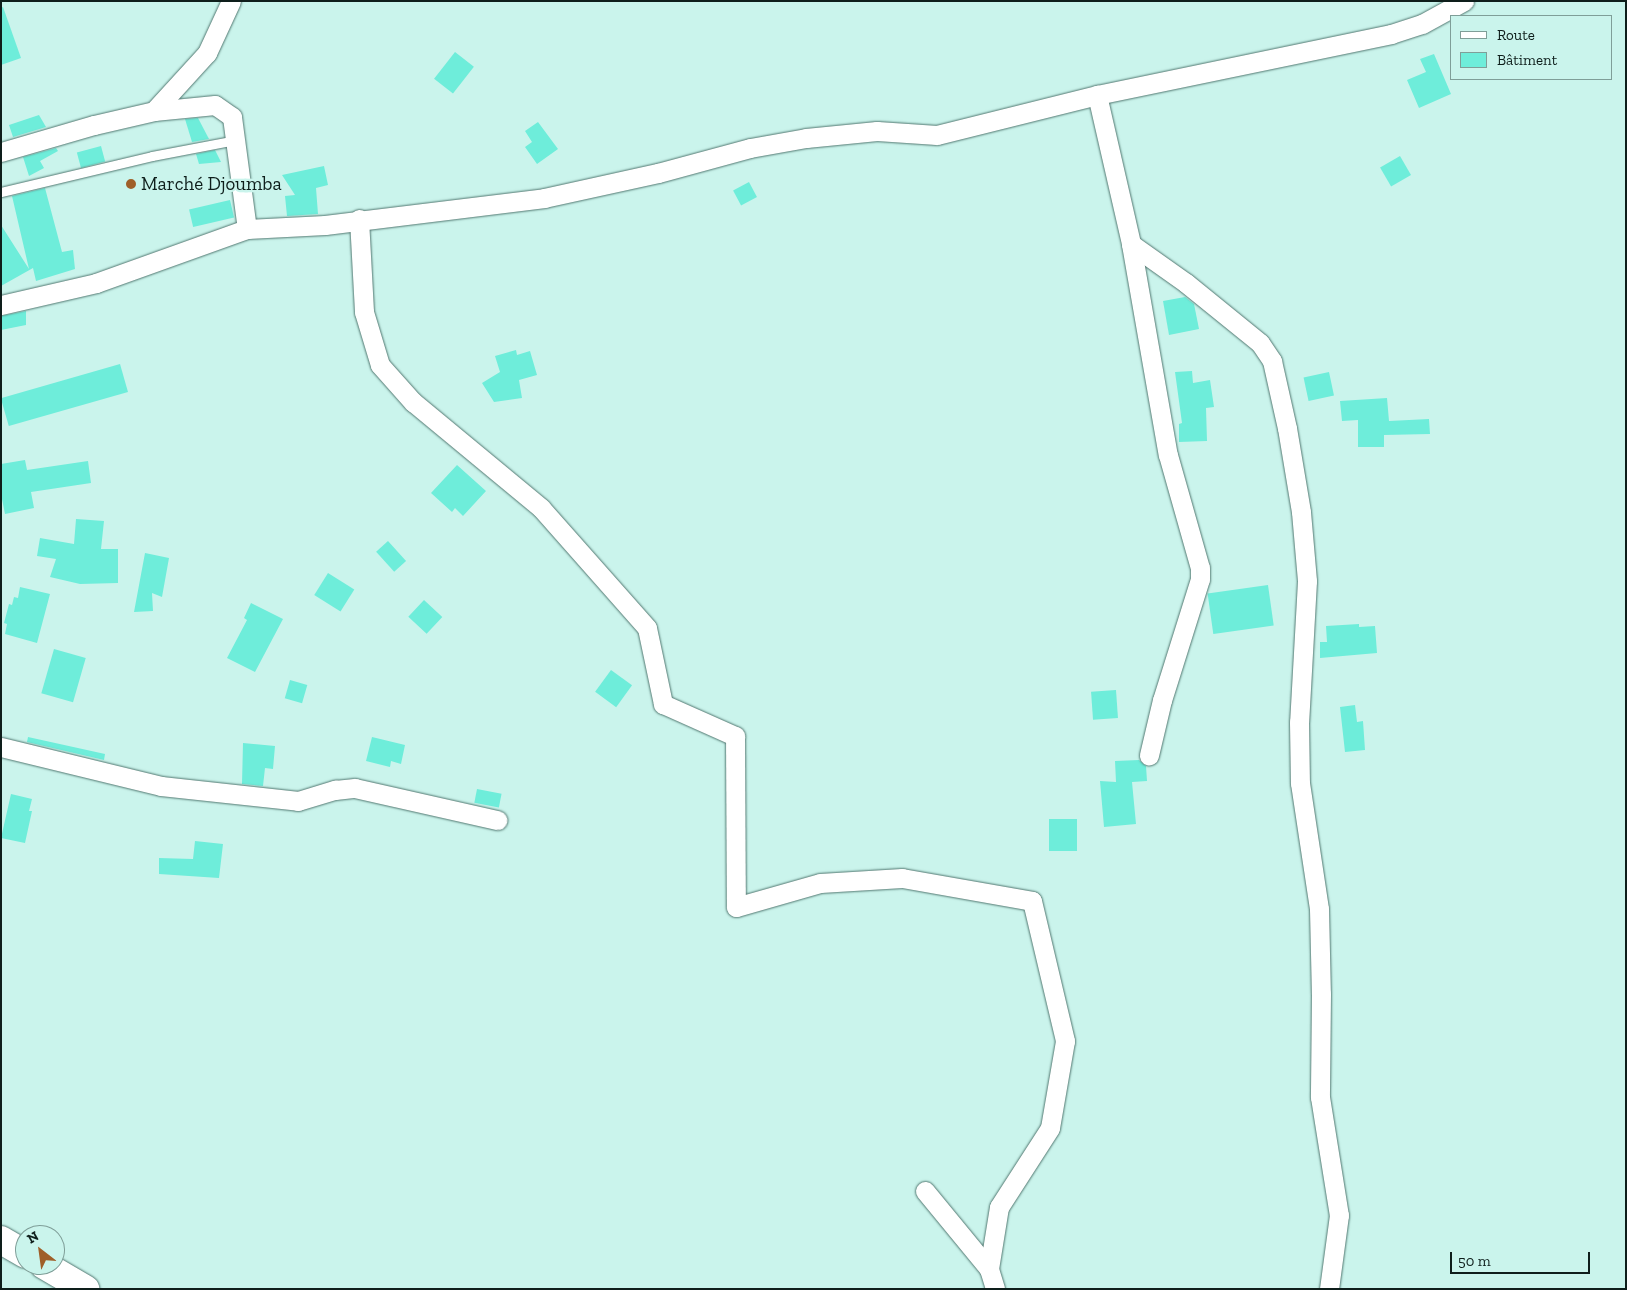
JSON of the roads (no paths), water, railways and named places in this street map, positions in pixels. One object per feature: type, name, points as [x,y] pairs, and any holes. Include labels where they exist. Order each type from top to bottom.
[{"type":"highway","points":[[1,1240],[15,1248]]},
{"type":"highway","points":[[61,1275],[85,1289]]},
{"type":"street","points":[[154,111],[208,53],[231,1]]},
{"type":"street","points":[[1,305],[96,283],[247,229],[285,229],[544,198],[658,173],[750,148],[806,138],[878,131],[937,135],[1096,95],[1391,34],[1422,24],[1464,1]]},
{"type":"street","points":[[1096,95],[1131,244],[1168,455],[1200,568],[1200,579],[1162,700],[1149,755]]},
{"type":"street","points":[[1,152],[94,125],[154,111],[215,105],[232,117],[247,229]]},
{"type":"street","points":[[359,219],[364,312],[380,365],[413,402],[541,508],[647,628],[663,704],[735,736],[736,907],[820,883],[902,878],[1032,901],[1065,1041],[1050,1128],[999,1206],[989,1269]]},
{"type":"street","points":[[1131,244],[1186,283],[1260,343],[1272,361],[1287,428],[1301,512],[1307,581],[1299,722],[1300,783],[1319,909],[1321,994],[1320,1097],[1339,1215],[1329,1289]]},
{"type":"street","points":[[1,747],[162,786],[298,801],[334,790],[355,788],[497,820]]},
{"type":"street","points":[[925,1191],[989,1269],[996,1289]]},
{"type":"lane","points":[[1,192],[152,156],[236,140]]},
{"type":"place","name":"Marché Djoumba","points":[[131,184]]}]
